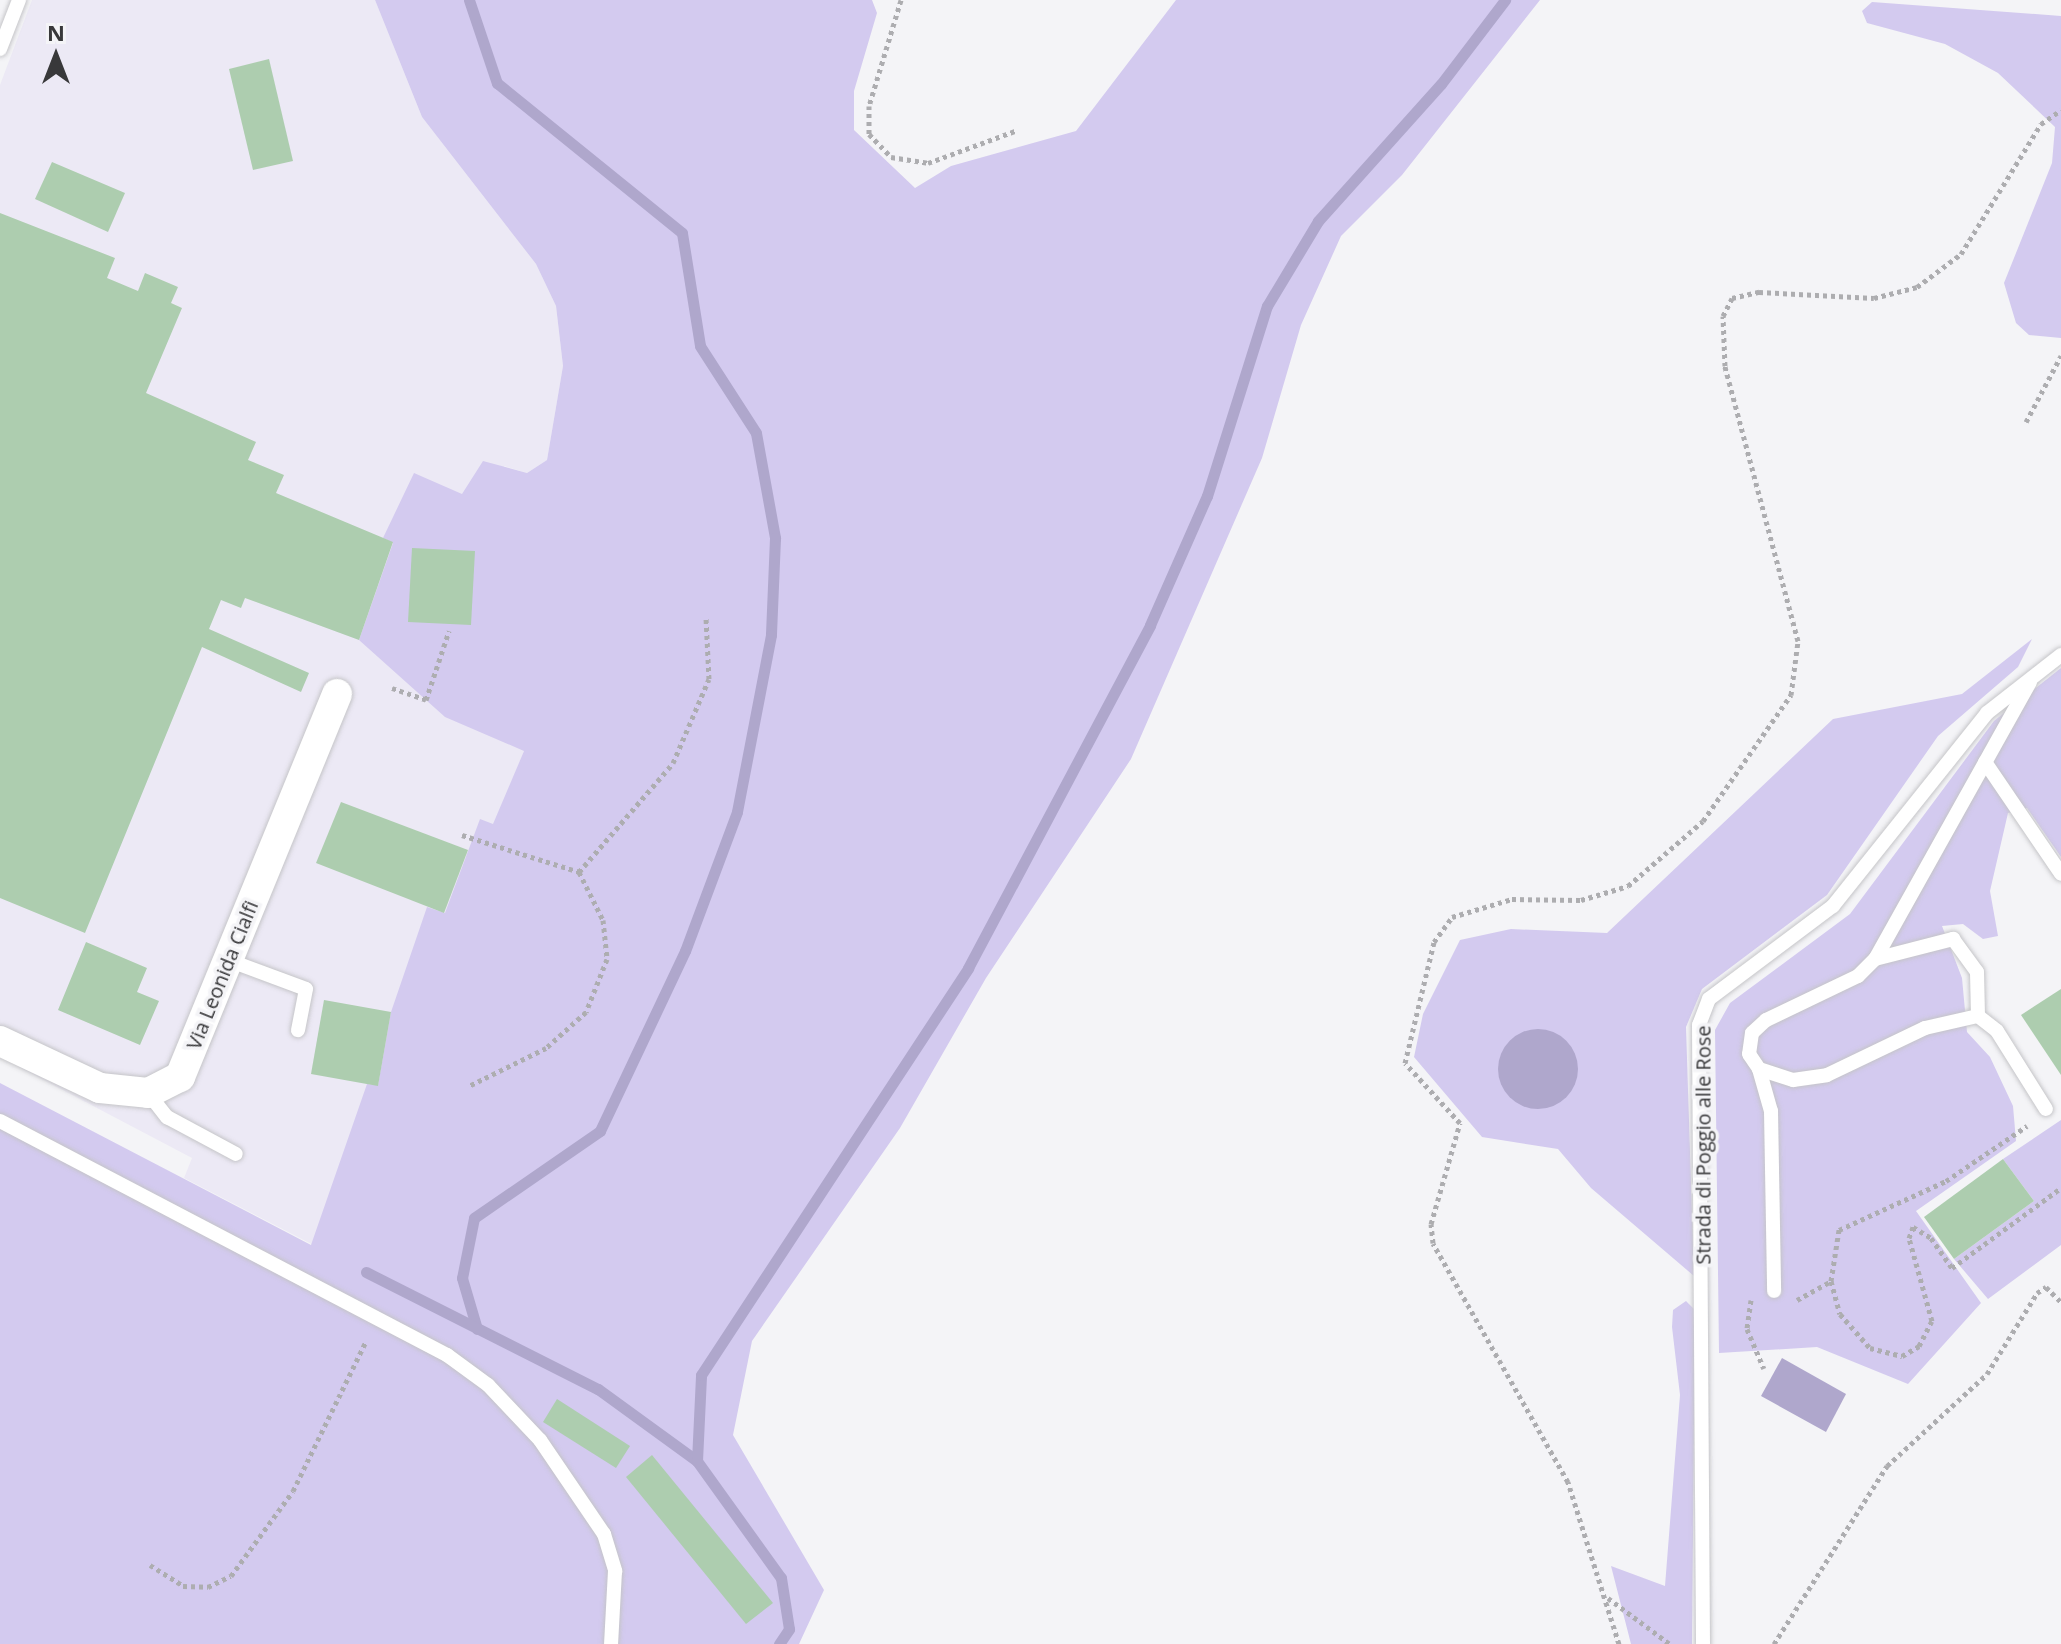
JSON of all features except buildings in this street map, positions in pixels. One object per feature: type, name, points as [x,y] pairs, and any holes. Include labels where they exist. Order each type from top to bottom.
[{"type":"street","name":"Via Leonida Cialfi","points":[[148,1093],[180,1077],[337,694]]},
{"type":"street","points":[[0,1041],[100,1088],[148,1093]]},
{"type":"lane","points":[[0,49],[19,0]]},
{"type":"lane","name":"Strada di Poggio alle Rose","points":[[1703,1644],[1699,1025],[1709,999],[1833,906],[1987,713],[2061,655]]},
{"type":"lane","points":[[1875,959],[2032,678]]},
{"type":"lane","points":[[1985,762],[2061,874]]},
{"type":"lane","points":[[1774,1291],[1771,1111],[1759,1069],[1749,1054],[1752,1033],[1875,959],[1953,939],[1977,972],[1978,1016]]},
{"type":"lane","points":[[228,960],[306,989],[298,1030]]},
{"type":"lane","points":[[1759,1069],[1793,1080],[1827,1075],[1925,1028],[1978,1016]]},
{"type":"lane","points":[[1978,1016],[1997,1031],[2046,1109]]},
{"type":"lane","points":[[148,1093],[167,1117],[236,1154]]},
{"type":"lane","points":[[0,1121],[379,1319],[488,1385],[540,1440],[604,1534],[615,1571],[611,1644]]},
{"type":"path","points":[[901,0],[869,106],[869,134],[891,157],[928,163],[1015,131]]},
{"type":"path","points":[[1619,1644],[1568,1482],[1433,1243],[1431,1224],[1460,1123],[1405,1063],[1434,942],[1452,917],[1512,899],[1581,900],[1628,886],[1703,821],[1791,695],[1798,641],[1725,366],[1723,316],[1732,298],[1759,292],[1874,298],[1917,287],[1961,254],[2041,124],[2061,110]]},
{"type":"path","points":[[2026,422],[2061,356]]},
{"type":"path","points":[[579,872],[673,763],[709,679],[706,618]]},
{"type":"path","points":[[392,688],[426,700],[449,631]]},
{"type":"path","points":[[462,835],[579,872],[603,920],[607,959],[586,1012],[546,1048],[469,1086]]},
{"type":"path","points":[[2046,1109],[1946,1181],[1839,1230],[1831,1281],[1840,1314],[1870,1348],[1902,1356],[1919,1346],[1932,1321],[1909,1238],[1913,1227],[1931,1238],[1952,1268],[2061,1188]]},
{"type":"path","points":[[1764,1369],[1747,1329],[1747,1304],[1761,1290],[1774,1291],[1785,1300],[1803,1300],[1831,1281]]},
{"type":"path","points":[[1774,1644],[1887,1466],[1987,1374],[2037,1293],[2046,1287],[2061,1302]]},
{"type":"path","points":[[150,1565],[183,1586],[208,1587],[231,1576],[299,1481],[379,1319]]},
{"type":"path","points":[[1607,1598],[1670,1644]]},
{"type":"shaded area","points":[[32,0],[375,0],[422,117],[536,264],[556,306],[563,366],[547,460],[527,473],[504,466],[524,751],[321,1249],[184,1178],[192,1158],[0,1057],[0,85]]},
{"type":"shaded area","points":[[375,0],[872,0],[877,13],[854,91],[854,130],[915,188],[951,166],[1076,131],[1176,0],[1540,0],[1402,175],[1341,236],[1301,325],[1262,458],[1131,759],[986,978],[900,1128],[752,1341],[733,1435],[824,1590],[799,1644],[0,1644],[0,1083],[311,1245],[367,1084],[378,1085],[391,1012],[427,907],[445,913],[480,819],[493,824],[524,751],[445,717],[359,640],[393,543],[383,538],[414,473],[462,494],[483,461],[527,473],[547,460],[563,366],[556,306],[536,264],[422,117]]},
{"type":"shaded area","points":[[1872,2],[2061,16],[2061,338],[2029,335],[2016,323],[2004,283],[2052,163],[2055,127],[1998,73],[1945,44],[1867,23],[1862,11]]},
{"type":"shaded area","points":[[2032,639],[2018,667],[1938,736],[1827,895],[1702,989],[1686,1027],[1694,1276],[1591,1188],[1558,1149],[1482,1137],[1414,1057],[1423,1014],[1460,940],[1511,929],[1607,933],[1833,719],[1962,694]]},
{"type":"shaded area","points":[[2061,668],[2061,857],[2027,808],[2008,813],[1990,891],[1998,936],[1983,939],[1963,924],[1942,926],[1962,978],[1967,1032],[1990,1057],[2013,1106],[2016,1141],[1916,1211],[1981,1303],[1908,1384],[1817,1347],[1719,1353],[1715,1030],[1730,1003],[1850,914],[1994,721]]},
{"type":"shaded area","points":[[1530,1029],[1546,1029],[1560,1035],[1572,1047],[1578,1069],[1572,1091],[1560,1103],[1546,1109],[1530,1109],[1516,1103],[1504,1091],[1498,1077],[1498,1061],[1504,1047],[1516,1035]]},
{"type":"shaded area","points":[[2061,1120],[2061,1245],[1988,1299],[1954,1259],[2034,1201],[2003,1159]]},
{"type":"shaded area","points":[[1686,1301],[1695,1310],[1692,1644],[1631,1644],[1611,1566],[1665,1586],[1680,1395],[1673,1310]]},
{"type":"shaded area","points":[[1782,1358],[1846,1394],[1826,1432],[1761,1396]]},
{"type":"waterway","points":[[469,0],[497,83],[682,233],[700,346],[756,433],[775,538],[771,635],[737,812],[685,951],[600,1131],[474,1218],[462,1278],[477,1329]]},
{"type":"waterway","points":[[779,1644],[789,1629],[781,1578],[697,1461],[701,1375],[968,968],[1150,625],[1207,496],[1267,306],[1318,221],[1441,84],[1505,0]]},
{"type":"waterway","points":[[366,1272],[598,1389],[697,1461]]}]
